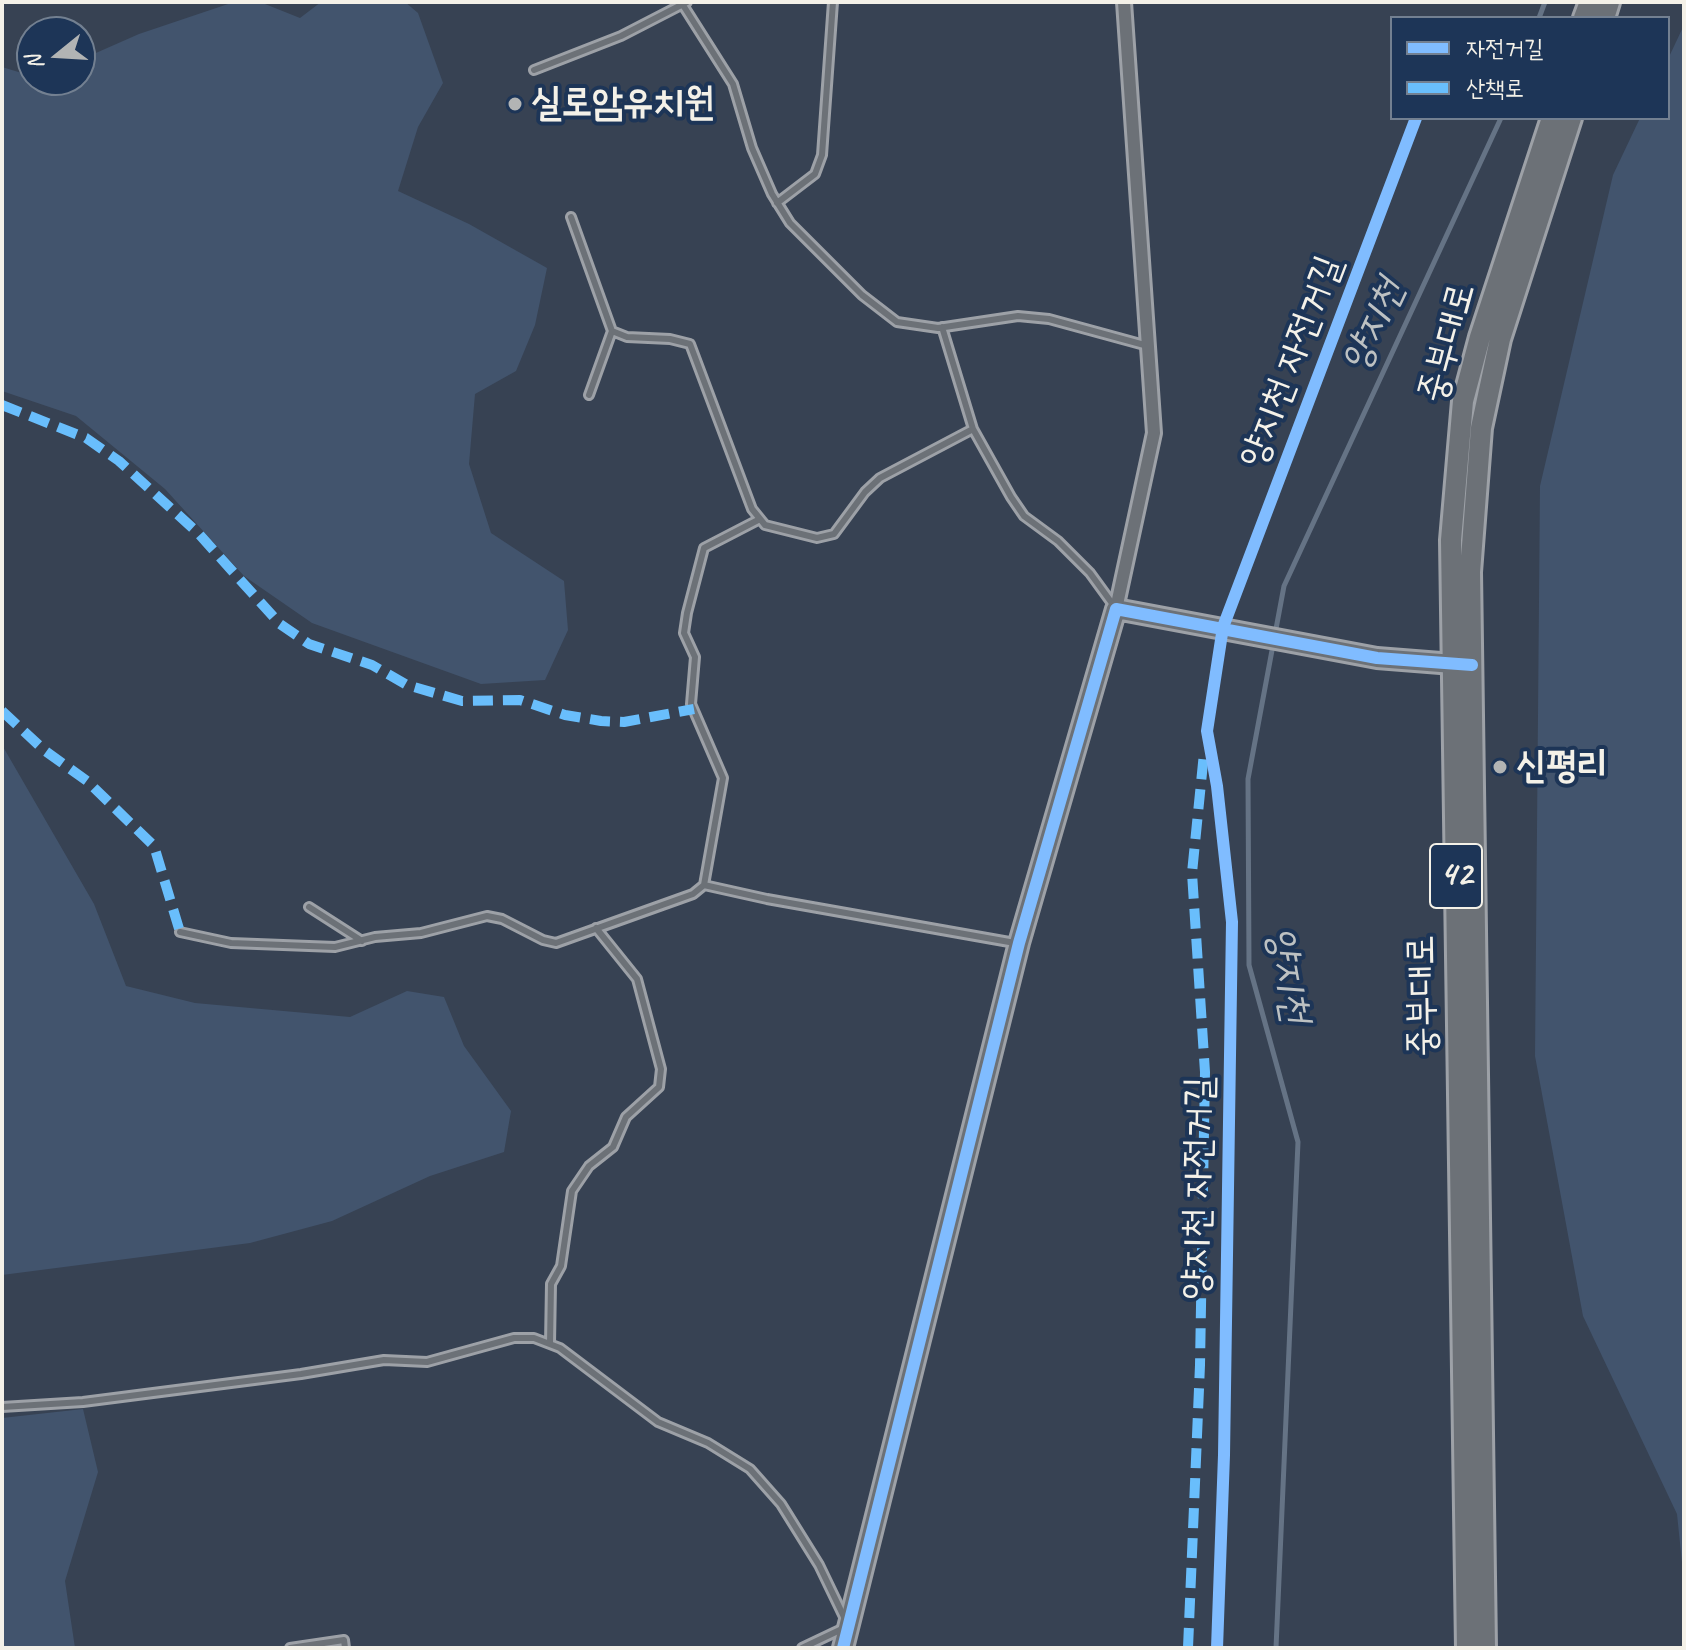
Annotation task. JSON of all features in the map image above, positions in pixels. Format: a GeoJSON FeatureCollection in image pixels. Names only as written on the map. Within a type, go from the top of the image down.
{"type":"FeatureCollection","features":[{"type":"Feature","properties":{"kind":"main road","name":"중부대로"},"geometry":{"type":"LineString","coordinates":[[1485,1648],[1463,665],[1451,540],[1463,401],[1480,337],[1551,120]]}},
{"type":"Feature","properties":{"kind":"main road","name":"중부대로"},"geometry":{"type":"LineString","coordinates":[[1467,1648],[1463,665],[1481,428],[1500,339],[1570,120]]}},
{"type":"Feature","properties":{"kind":"street"},"geometry":{"type":"LineString","coordinates":[[843,1648],[1019,943],[1116,609],[1154,433],[1124,2]]}},
{"type":"Feature","properties":{"kind":"street"},"geometry":{"type":"LineString","coordinates":[[1116,609],[1377,658],[1463,665]]}},
{"type":"Feature","properties":{"kind":"lane"},"geometry":{"type":"LineString","coordinates":[[777,203],[815,174],[822,155],[833,2]]}},
{"type":"Feature","properties":{"kind":"lane"},"geometry":{"type":"LineString","coordinates":[[534,70],[621,36],[683,3],[733,84],[752,148],[777,203],[790,223],[852,285],[897,322],[942,327],[1018,316],[1049,319],[1148,346]]}},
{"type":"Feature","properties":{"kind":"lane"},"geometry":{"type":"LineString","coordinates":[[571,217],[612,331],[589,395]]}},
{"type":"Feature","properties":{"kind":"lane"},"geometry":{"type":"LineString","coordinates":[[942,327],[973,429],[1024,516],[1058,541],[1090,573],[1116,609]]}},
{"type":"Feature","properties":{"kind":"lane"},"geometry":{"type":"LineString","coordinates":[[612,331],[627,337],[670,339],[690,344],[752,509],[765,525],[817,538],[834,534],[865,492],[880,478],[973,429]]}},
{"type":"Feature","properties":{"kind":"lane"},"geometry":{"type":"LineString","coordinates":[[180,932],[231,943],[335,947],[421,933],[487,916],[502,919],[543,940],[556,943],[693,894],[704,885],[723,778],[691,704],[695,657],[684,633],[687,613],[704,548],[760,519]]}},
{"type":"Feature","properties":{"kind":"lane"},"geometry":{"type":"LineString","coordinates":[[704,885],[1019,943]]}},
{"type":"Feature","properties":{"kind":"lane"},"geometry":{"type":"LineString","coordinates":[[309,907],[362,941]]}},
{"type":"Feature","properties":{"kind":"lane"},"geometry":{"type":"LineString","coordinates":[[550,1344],[551,1284],[561,1266],[572,1191],[589,1166],[613,1147],[626,1117],[659,1087],[661,1069],[637,979],[596,928]]}},
{"type":"Feature","properties":{"kind":"lane"},"geometry":{"type":"LineString","coordinates":[[2,1407],[83,1402],[384,1360],[427,1362],[514,1338],[534,1338],[550,1344],[658,1422],[708,1443],[750,1469],[781,1504],[819,1565],[849,1626],[802,1648]]}},
{"type":"Feature","properties":{"kind":"lane"},"geometry":{"type":"LineString","coordinates":[[290,1648],[344,1640],[345,1648]]}},
{"type":"Feature","properties":{"kind":"shaded area"},"geometry":{"type":"Polygon","coordinates":[[[234,2],[260,2],[300,18],[321,2],[405,2],[418,13],[443,83],[418,127],[398,191],[469,224],[547,268],[535,325],[516,371],[475,394],[469,464],[491,533],[564,581],[568,630],[545,680],[481,684],[312,623],[244,576],[165,489],[76,416],[2,391],[2,67],[16,71],[16,96],[96,96],[96,53],[139,34],[234,2]]]}},
{"type":"Feature","properties":{"kind":"shaded area"},"geometry":{"type":"Polygon","coordinates":[[[1684,25],[1684,1582],[1677,1514],[1583,1316],[1535,1056],[1540,486],[1613,175],[1639,120],[1670,120],[1670,55],[1684,25]]]}},
{"type":"Feature","properties":{"kind":"shaded area"},"geometry":{"type":"Polygon","coordinates":[[[2,745],[94,904],[126,986],[195,1003],[350,1017],[407,991],[444,997],[464,1046],[511,1111],[504,1152],[430,1176],[332,1221],[250,1243],[2,1275],[2,745]]]}},
{"type":"Feature","properties":{"kind":"shaded area"},"geometry":{"type":"Polygon","coordinates":[[[83,1409],[98,1472],[65,1581],[75,1648],[2,1648],[2,1418],[83,1409]]]}},
{"type":"Feature","properties":{"kind":"waterway","name":"양지천"},"geometry":{"type":"LineString","coordinates":[[1540,16],[1545,2]]}},
{"type":"Feature","properties":{"kind":"waterway","name":"양지천"},"geometry":{"type":"LineString","coordinates":[[1276,1648],[1298,1142],[1249,965],[1248,779],[1284,586],[1500,120]]}},
{"type":"Feature","properties":{"kind":"marked path"},"geometry":{"type":"LineString","coordinates":[[2,405],[86,438],[119,461],[198,533],[280,624],[309,644],[372,665],[407,685],[462,701],[520,700],[565,715],[624,722],[694,709]]}},
{"type":"Feature","properties":{"kind":"marked path"},"geometry":{"type":"LineString","coordinates":[[2,711],[44,750],[87,781],[154,846],[180,932]]}},
{"type":"Feature","properties":{"kind":"marked path"},"geometry":{"type":"LineString","coordinates":[[1188,1648],[1200,1365],[1205,1072],[1192,873],[1204,753]]}},
{"type":"Feature","properties":{"kind":"cycle path","name":"양지천 자전거길"},"geometry":{"type":"LineString","coordinates":[[1217,1648],[1224,1455],[1232,922],[1217,786],[1207,731],[1223,627],[1415,120]]}},
{"type":"Feature","properties":{"kind":"cycle path"},"geometry":{"type":"LineString","coordinates":[[843,1648],[1019,943],[1116,609],[1377,658],[1472,665]]}},
{"type":"Feature","properties":{"kind":"place","name":"실로암유치원"},"geometry":{"type":"Point","coordinates":[515,104]}},
{"type":"Feature","properties":{"kind":"place","name":"신평리"},"geometry":{"type":"Point","coordinates":[1500,767]}}]}
